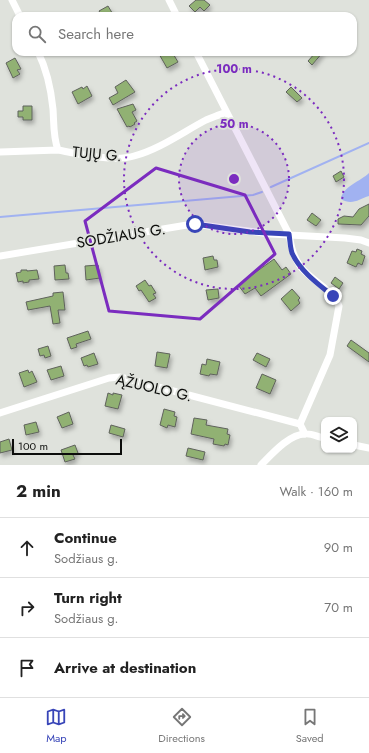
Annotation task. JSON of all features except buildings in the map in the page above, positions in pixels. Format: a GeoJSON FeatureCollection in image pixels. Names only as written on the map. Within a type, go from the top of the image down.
{"type":"FeatureCollection","features":[{"type":"Feature","properties":{"kind":"street"},"geometry":{"type":"LineString","coordinates":[[12,0],[18,12]]}},
{"type":"Feature","properties":{"kind":"street"},"geometry":{"type":"LineString","coordinates":[[169,0],[175,12]]}},
{"type":"Feature","properties":{"kind":"street","name":"TUJŲ G."},"geometry":{"type":"LineString","coordinates":[[39,56],[48,79],[55,143],[58,150],[85,156],[120,158],[134,156],[155,148],[208,119],[226,112]]}},
{"type":"Feature","properties":{"kind":"street"},"geometry":{"type":"LineString","coordinates":[[198,56],[289,234],[292,252],[301,267],[338,302],[339,306],[330,355],[300,424],[305,434]]}},
{"type":"Feature","properties":{"kind":"street"},"geometry":{"type":"LineString","coordinates":[[0,152],[58,150]]}},
{"type":"Feature","properties":{"kind":"street","name":"SODŽIAUS G."},"geometry":{"type":"LineString","coordinates":[[0,256],[193,224],[250,232],[350,238],[369,243]]}},
{"type":"Feature","properties":{"kind":"street","name":"ĄŽUOLO G."},"geometry":{"type":"LineString","coordinates":[[0,413],[109,378],[120,377],[300,424]]}},
{"type":"Feature","properties":{"kind":"street"},"geometry":{"type":"LineString","coordinates":[[261,465],[280,446],[292,438],[305,434],[321,437]]}},
{"type":"Feature","properties":{"kind":"street"},"geometry":{"type":"LineString","coordinates":[[357,446],[369,448]]}},
{"type":"Feature","properties":{"kind":"highlighted area"},"geometry":{"type":"Polygon","coordinates":[[[156,168],[245,195],[275,254],[200,319],[109,311],[85,221],[156,168]]]}},
{"type":"Feature","properties":{"kind":"water"},"geometry":{"type":"Polygon","coordinates":[[[369,173],[369,196],[352,202],[341,199],[342,195],[348,188],[369,173]]]}},
{"type":"Feature","properties":{"kind":"waterway"},"geometry":{"type":"LineString","coordinates":[[271,187],[369,143]]}},
{"type":"Feature","properties":{"kind":"waterway"},"geometry":{"type":"LineString","coordinates":[[0,217],[253,195],[262,192]]}},
{"type":"Feature","properties":{"kind":"route"},"geometry":{"type":"LineString","coordinates":[[195,224],[250,232],[289,234],[292,252],[301,267],[333,296]]}}]}
